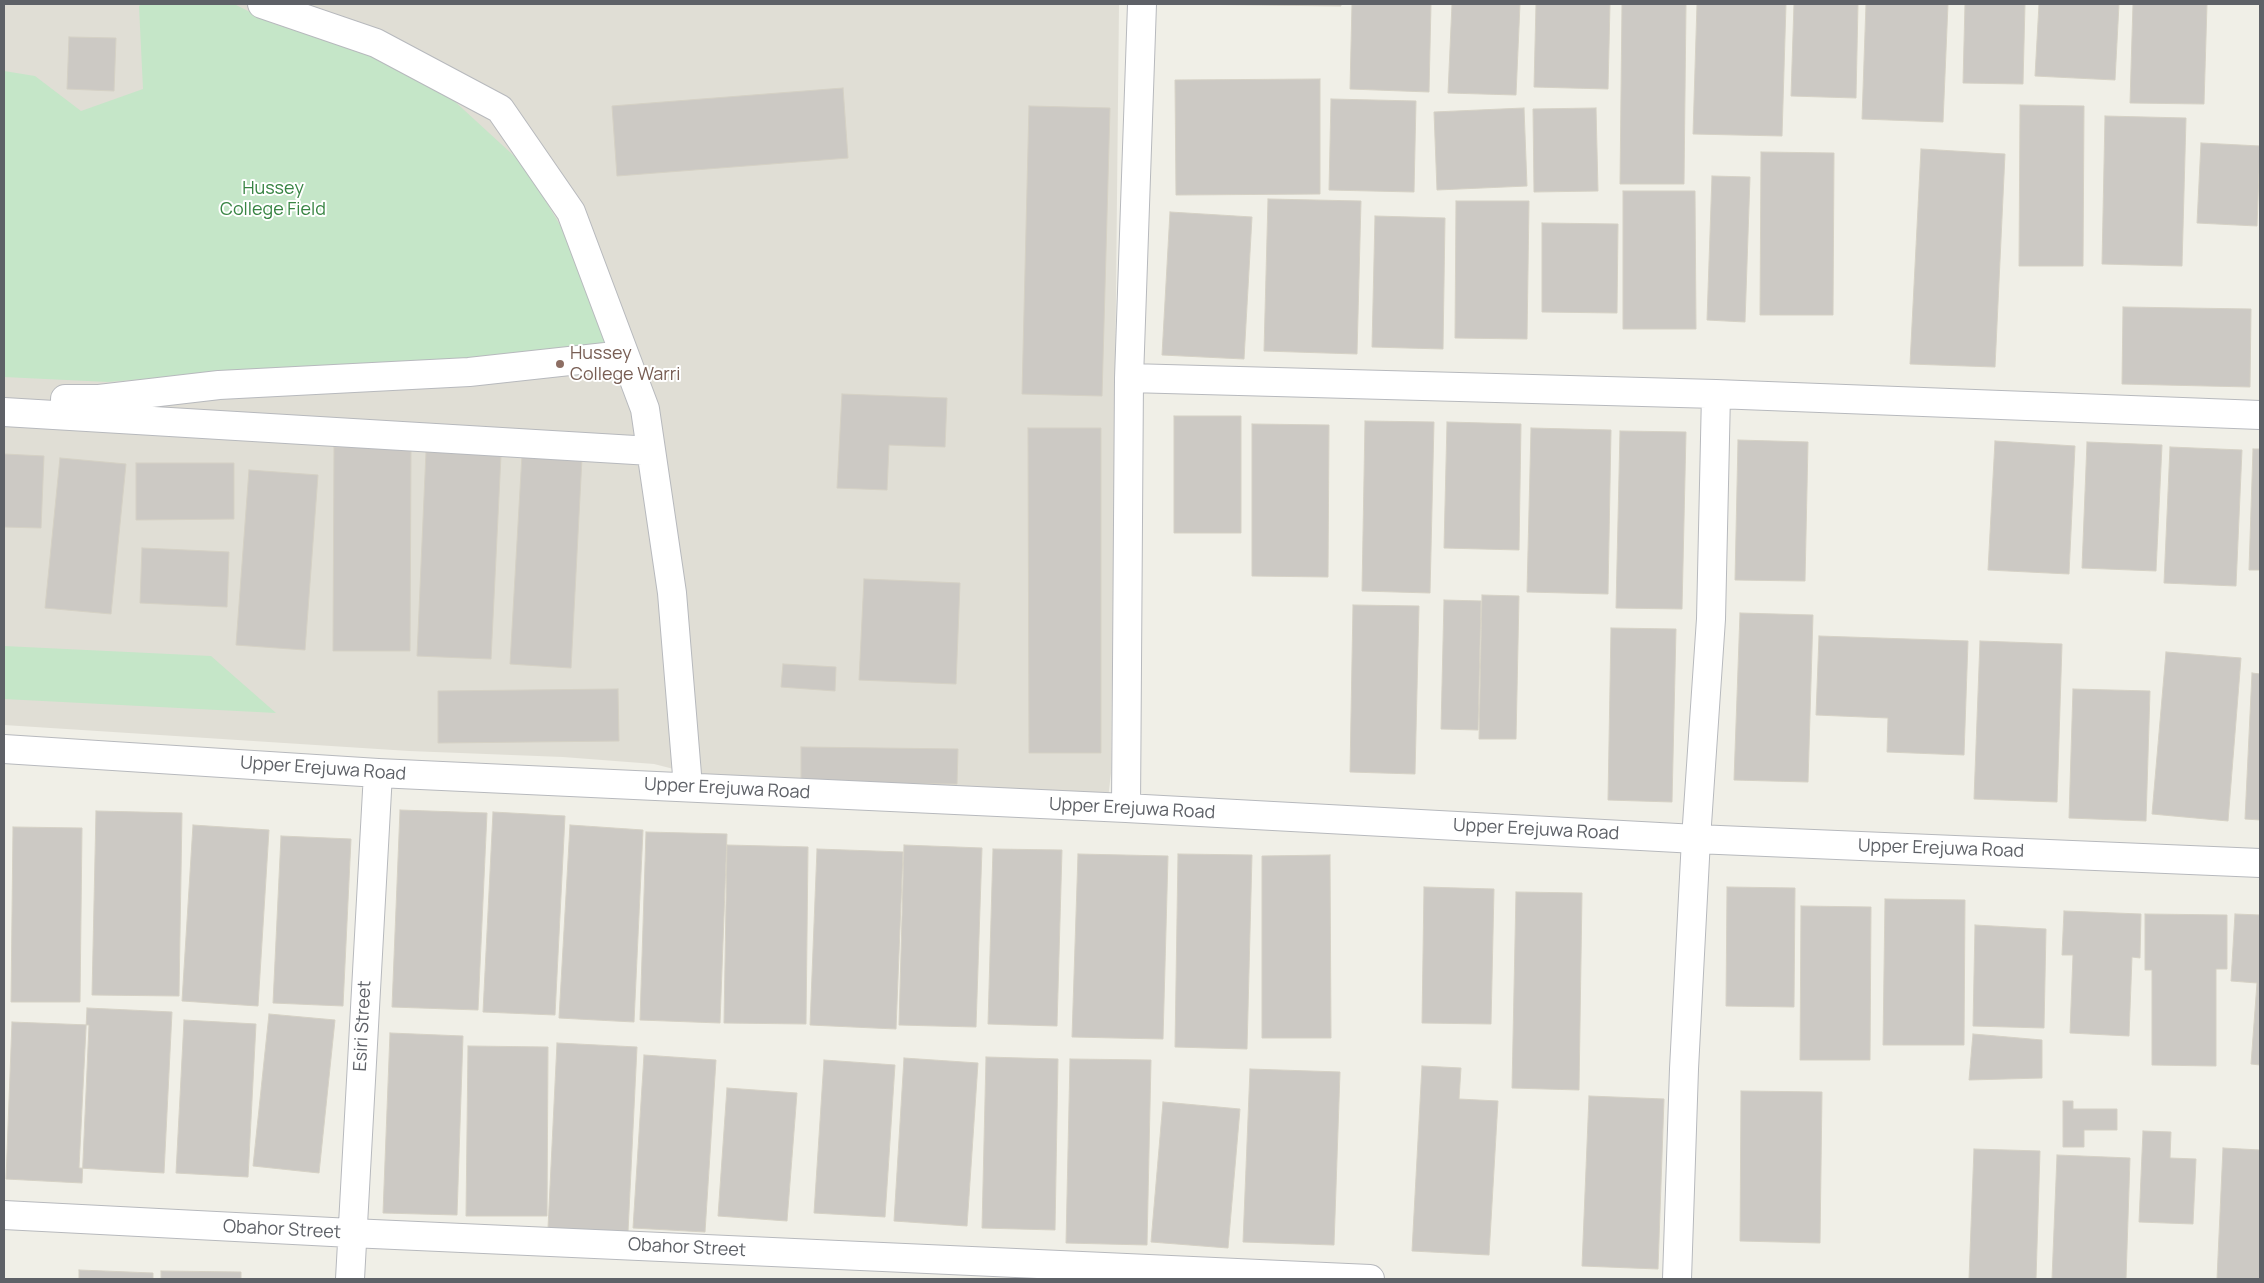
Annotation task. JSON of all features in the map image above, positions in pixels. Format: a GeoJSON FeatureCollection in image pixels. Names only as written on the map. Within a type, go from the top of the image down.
{"type":"FeatureCollection","features":[{"type":"Feature","properties":{"kind":"street"},"geometry":{"type":"LineString","coordinates":[[262,4],[376,43],[500,109],[571,212],[645,409],[672,593],[688,787]]}},
{"type":"Feature","properties":{"kind":"street"},"geometry":{"type":"LineString","coordinates":[[1126,808],[1129,378],[1142,4]]}},
{"type":"Feature","properties":{"kind":"street"},"geometry":{"type":"LineString","coordinates":[[4,398],[99,399],[219,385],[469,372],[624,355]]}},
{"type":"Feature","properties":{"kind":"street"},"geometry":{"type":"LineString","coordinates":[[1129,378],[1716,394],[2260,415]]}},
{"type":"Feature","properties":{"kind":"street"},"geometry":{"type":"LineString","coordinates":[[1677,1279],[1684,1069],[1696,839],[1711,619],[1716,394]]}},
{"type":"Feature","properties":{"kind":"street"},"geometry":{"type":"LineString","coordinates":[[4,412],[651,451]]}},
{"type":"Feature","properties":{"kind":"street","name":"Upper Erejuwa Road"},"geometry":{"type":"LineString","coordinates":[[4,749],[378,773],[1126,808],[1696,839],[2260,863]]}},
{"type":"Feature","properties":{"kind":"street","name":"Esiri Street"},"geometry":{"type":"LineString","coordinates":[[350,1279],[351,1233],[378,773]]}},
{"type":"Feature","properties":{"kind":"street","name":"Obahor Street"},"geometry":{"type":"LineString","coordinates":[[4,1215],[351,1233],[1370,1279]]}},
{"type":"Feature","properties":{"kind":"shaded area","name":"Hussey College Warri"},"geometry":{"type":"Polygon","coordinates":[[[4,4],[1119,4],[1111,773],[1108,799],[721,781],[654,764],[563,757],[409,751],[4,725],[4,4]]]}},
{"type":"Feature","properties":{"kind":"green space","name":"Hussey College Field"},"geometry":{"type":"Polygon","coordinates":[[[142,4],[234,4],[274,24],[356,47],[451,98],[525,166],[573,247],[614,350],[251,370],[108,382],[4,377],[4,71],[35,76],[81,111],[143,89],[139,6],[142,4]]]}},
{"type":"Feature","properties":{"kind":"green space"},"geometry":{"type":"Polygon","coordinates":[[[4,646],[211,656],[276,713],[4,699],[4,646]]]}},
{"type":"Feature","properties":{"kind":"building"},"geometry":{"type":"Polygon","coordinates":[[[1177,4],[1341,4],[1341,6],[1177,4]]]}},
{"type":"Feature","properties":{"kind":"building"},"geometry":{"type":"Polygon","coordinates":[[[1352,4],[1431,4],[1429,92],[1350,89],[1352,4]]]}},
{"type":"Feature","properties":{"kind":"building"},"geometry":{"type":"Polygon","coordinates":[[[1452,4],[1520,4],[1516,95],[1448,93],[1452,4]]]}},
{"type":"Feature","properties":{"kind":"building"},"geometry":{"type":"Polygon","coordinates":[[[1536,4],[1610,4],[1608,89],[1534,87],[1536,4]]]}},
{"type":"Feature","properties":{"kind":"building"},"geometry":{"type":"Polygon","coordinates":[[[1622,4],[1686,4],[1684,184],[1620,184],[1622,4]]]}},
{"type":"Feature","properties":{"kind":"building"},"geometry":{"type":"Polygon","coordinates":[[[1697,4],[1786,4],[1782,136],[1693,134],[1697,4]]]}},
{"type":"Feature","properties":{"kind":"building"},"geometry":{"type":"Polygon","coordinates":[[[1794,4],[1858,4],[1856,98],[1791,96],[1794,4]]]}},
{"type":"Feature","properties":{"kind":"building"},"geometry":{"type":"Polygon","coordinates":[[[1866,4],[1948,4],[1943,122],[1862,119],[1866,4]]]}},
{"type":"Feature","properties":{"kind":"building"},"geometry":{"type":"Polygon","coordinates":[[[1965,4],[2025,4],[2023,84],[1963,83],[1965,4]]]}},
{"type":"Feature","properties":{"kind":"building"},"geometry":{"type":"Polygon","coordinates":[[[2039,4],[2119,4],[2115,80],[2035,76],[2039,4]]]}},
{"type":"Feature","properties":{"kind":"building"},"geometry":{"type":"Polygon","coordinates":[[[2133,4],[2207,4],[2204,104],[2130,103],[2133,4]]]}},
{"type":"Feature","properties":{"kind":"building"},"geometry":{"type":"Polygon","coordinates":[[[69,37],[116,38],[114,91],[67,89],[69,37]]]}},
{"type":"Feature","properties":{"kind":"building"},"geometry":{"type":"Polygon","coordinates":[[[1320,79],[1320,194],[1176,195],[1175,80],[1320,79]]]}},
{"type":"Feature","properties":{"kind":"building"},"geometry":{"type":"Polygon","coordinates":[[[843,88],[848,158],[617,176],[612,106],[843,88]]]}},
{"type":"Feature","properties":{"kind":"building"},"geometry":{"type":"Polygon","coordinates":[[[1331,99],[1416,101],[1414,192],[1329,190],[1331,99]]]}},
{"type":"Feature","properties":{"kind":"building"},"geometry":{"type":"Polygon","coordinates":[[[2020,105],[2084,106],[2083,266],[2019,266],[2020,105]]]}},
{"type":"Feature","properties":{"kind":"building"},"geometry":{"type":"Polygon","coordinates":[[[1029,106],[1110,108],[1102,396],[1022,394],[1029,106]]]}},
{"type":"Feature","properties":{"kind":"building"},"geometry":{"type":"Polygon","coordinates":[[[1524,108],[1527,186],[1437,190],[1434,112],[1524,108]]]}},
{"type":"Feature","properties":{"kind":"building"},"geometry":{"type":"Polygon","coordinates":[[[1596,108],[1598,191],[1534,192],[1533,109],[1596,108]]]}},
{"type":"Feature","properties":{"kind":"building"},"geometry":{"type":"Polygon","coordinates":[[[2105,116],[2186,118],[2182,266],[2102,264],[2105,116]]]}},
{"type":"Feature","properties":{"kind":"building"},"geometry":{"type":"Polygon","coordinates":[[[2201,143],[2260,146],[2257,226],[2197,223],[2201,143]]]}},
{"type":"Feature","properties":{"kind":"building"},"geometry":{"type":"Polygon","coordinates":[[[1921,149],[2005,154],[1995,367],[1910,364],[1921,149]]]}},
{"type":"Feature","properties":{"kind":"building"},"geometry":{"type":"Polygon","coordinates":[[[1761,152],[1834,153],[1833,315],[1760,315],[1761,152]]]}},
{"type":"Feature","properties":{"kind":"building"},"geometry":{"type":"Polygon","coordinates":[[[1712,176],[1750,177],[1745,322],[1707,320],[1712,176]]]}},
{"type":"Feature","properties":{"kind":"building"},"geometry":{"type":"Polygon","coordinates":[[[1623,191],[1695,191],[1696,329],[1623,329],[1623,191]]]}},
{"type":"Feature","properties":{"kind":"building"},"geometry":{"type":"Polygon","coordinates":[[[1268,199],[1361,201],[1357,354],[1264,351],[1268,199]]]}},
{"type":"Feature","properties":{"kind":"building"},"geometry":{"type":"Polygon","coordinates":[[[1456,201],[1529,201],[1527,339],[1455,338],[1456,201]]]}},
{"type":"Feature","properties":{"kind":"building"},"geometry":{"type":"Polygon","coordinates":[[[1170,212],[1252,217],[1244,359],[1162,355],[1170,212]]]}},
{"type":"Feature","properties":{"kind":"building"},"geometry":{"type":"Polygon","coordinates":[[[1375,216],[1445,218],[1443,349],[1372,347],[1375,216]]]}},
{"type":"Feature","properties":{"kind":"building"},"geometry":{"type":"Polygon","coordinates":[[[1542,223],[1618,224],[1617,313],[1542,312],[1542,223]]]}},
{"type":"Feature","properties":{"kind":"building"},"geometry":{"type":"Polygon","coordinates":[[[2123,307],[2251,309],[2250,387],[2122,384],[2123,307]]]}},
{"type":"Feature","properties":{"kind":"building"},"geometry":{"type":"Polygon","coordinates":[[[842,394],[947,398],[945,447],[889,445],[887,490],[837,488],[842,394]]]}},
{"type":"Feature","properties":{"kind":"building"},"geometry":{"type":"Polygon","coordinates":[[[1174,416],[1241,416],[1241,533],[1174,533],[1174,416]]]}},
{"type":"Feature","properties":{"kind":"building"},"geometry":{"type":"Polygon","coordinates":[[[1365,421],[1434,422],[1430,593],[1362,591],[1365,421]]]}},
{"type":"Feature","properties":{"kind":"building"},"geometry":{"type":"Polygon","coordinates":[[[1447,422],[1521,424],[1519,550],[1444,548],[1447,422]]]}},
{"type":"Feature","properties":{"kind":"building"},"geometry":{"type":"Polygon","coordinates":[[[1252,424],[1329,425],[1328,577],[1252,576],[1252,424]]]}},
{"type":"Feature","properties":{"kind":"building"},"geometry":{"type":"Polygon","coordinates":[[[1028,428],[1101,428],[1101,753],[1029,753],[1028,428]]]}},
{"type":"Feature","properties":{"kind":"building"},"geometry":{"type":"Polygon","coordinates":[[[1531,428],[1611,430],[1608,594],[1527,592],[1531,428]]]}},
{"type":"Feature","properties":{"kind":"building"},"geometry":{"type":"Polygon","coordinates":[[[1620,431],[1686,432],[1682,609],[1616,608],[1620,431]]]}},
{"type":"Feature","properties":{"kind":"building"},"geometry":{"type":"Polygon","coordinates":[[[1738,440],[1808,442],[1805,581],[1735,580],[1738,440]]]}},
{"type":"Feature","properties":{"kind":"building"},"geometry":{"type":"Polygon","coordinates":[[[1995,441],[2075,446],[2069,574],[1988,570],[1995,441]]]}},
{"type":"Feature","properties":{"kind":"building"},"geometry":{"type":"Polygon","coordinates":[[[2087,442],[2162,445],[2156,571],[2082,568],[2087,442]]]}},
{"type":"Feature","properties":{"kind":"building"},"geometry":{"type":"Polygon","coordinates":[[[334,447],[411,447],[410,651],[333,651],[334,447]]]}},
{"type":"Feature","properties":{"kind":"building"},"geometry":{"type":"Polygon","coordinates":[[[2170,447],[2242,450],[2236,586],[2164,583],[2170,447]]]}},
{"type":"Feature","properties":{"kind":"building"},"geometry":{"type":"Polygon","coordinates":[[[2253,449],[2260,449],[2260,570],[2249,570],[2253,449]]]}},
{"type":"Feature","properties":{"kind":"building"},"geometry":{"type":"Polygon","coordinates":[[[426,452],[501,455],[491,659],[417,656],[426,452]]]}},
{"type":"Feature","properties":{"kind":"building"},"geometry":{"type":"Polygon","coordinates":[[[4,454],[44,456],[41,528],[4,527],[4,454]]]}},
{"type":"Feature","properties":{"kind":"building"},"geometry":{"type":"Polygon","coordinates":[[[522,455],[582,458],[571,668],[510,664],[522,455]]]}},
{"type":"Feature","properties":{"kind":"building"},"geometry":{"type":"Polygon","coordinates":[[[60,458],[126,464],[111,614],[45,608],[60,458]]]}},
{"type":"Feature","properties":{"kind":"building"},"geometry":{"type":"Polygon","coordinates":[[[136,463],[234,463],[234,519],[136,520],[136,463]]]}},
{"type":"Feature","properties":{"kind":"building"},"geometry":{"type":"Polygon","coordinates":[[[249,470],[318,475],[305,650],[236,645],[249,470]]]}},
{"type":"Feature","properties":{"kind":"building"},"geometry":{"type":"Polygon","coordinates":[[[142,548],[229,552],[227,607],[140,603],[142,548]]]}},
{"type":"Feature","properties":{"kind":"building"},"geometry":{"type":"Polygon","coordinates":[[[864,579],[960,583],[956,684],[859,680],[864,579]]]}},
{"type":"Feature","properties":{"kind":"building"},"geometry":{"type":"Polygon","coordinates":[[[1482,595],[1519,596],[1516,739],[1479,739],[1482,595]]]}},
{"type":"Feature","properties":{"kind":"building"},"geometry":{"type":"Polygon","coordinates":[[[1444,600],[1481,601],[1478,730],[1441,729],[1444,600]]]}},
{"type":"Feature","properties":{"kind":"building"},"geometry":{"type":"Polygon","coordinates":[[[1353,605],[1419,606],[1415,774],[1350,772],[1353,605]]]}},
{"type":"Feature","properties":{"kind":"building"},"geometry":{"type":"Polygon","coordinates":[[[1740,613],[1813,615],[1808,782],[1734,780],[1740,613]]]}},
{"type":"Feature","properties":{"kind":"building"},"geometry":{"type":"Polygon","coordinates":[[[1611,628],[1676,629],[1672,802],[1608,800],[1611,628]]]}},
{"type":"Feature","properties":{"kind":"building"},"geometry":{"type":"Polygon","coordinates":[[[1819,636],[1968,641],[1964,755],[1887,752],[1888,718],[1816,715],[1819,636]]]}},
{"type":"Feature","properties":{"kind":"building"},"geometry":{"type":"Polygon","coordinates":[[[1980,641],[2062,644],[2057,802],[1974,799],[1980,641]]]}},
{"type":"Feature","properties":{"kind":"building"},"geometry":{"type":"Polygon","coordinates":[[[2166,652],[2241,658],[2228,821],[2152,814],[2166,652]]]}},
{"type":"Feature","properties":{"kind":"building"},"geometry":{"type":"Polygon","coordinates":[[[783,664],[836,667],[835,691],[781,687],[783,664]]]}},
{"type":"Feature","properties":{"kind":"building"},"geometry":{"type":"Polygon","coordinates":[[[2252,673],[2260,674],[2260,820],[2245,819],[2252,673]]]}},
{"type":"Feature","properties":{"kind":"building"},"geometry":{"type":"Polygon","coordinates":[[[618,689],[619,741],[438,743],[438,691],[618,689]]]}},
{"type":"Feature","properties":{"kind":"building"},"geometry":{"type":"Polygon","coordinates":[[[2073,689],[2150,691],[2146,821],[2069,818],[2073,689]]]}},
{"type":"Feature","properties":{"kind":"building"},"geometry":{"type":"Polygon","coordinates":[[[801,747],[958,749],[957,784],[801,782],[801,747]]]}},
{"type":"Feature","properties":{"kind":"building"},"geometry":{"type":"Polygon","coordinates":[[[400,810],[487,813],[478,1010],[392,1007],[400,810]]]}},
{"type":"Feature","properties":{"kind":"building"},"geometry":{"type":"Polygon","coordinates":[[[96,811],[182,813],[179,996],[92,995],[96,811]]]}},
{"type":"Feature","properties":{"kind":"building"},"geometry":{"type":"Polygon","coordinates":[[[493,812],[565,816],[555,1015],[483,1012],[493,812]]]}},
{"type":"Feature","properties":{"kind":"building"},"geometry":{"type":"Polygon","coordinates":[[[193,825],[269,830],[258,1006],[182,1001],[193,825]]]}},
{"type":"Feature","properties":{"kind":"building"},"geometry":{"type":"Polygon","coordinates":[[[570,825],[643,830],[634,1022],[559,1018],[570,825]]]}},
{"type":"Feature","properties":{"kind":"building"},"geometry":{"type":"Polygon","coordinates":[[[13,827],[82,828],[80,1002],[11,1002],[13,827]]]}},
{"type":"Feature","properties":{"kind":"building"},"geometry":{"type":"Polygon","coordinates":[[[646,832],[727,834],[720,1023],[640,1020],[646,832]]]}},
{"type":"Feature","properties":{"kind":"building"},"geometry":{"type":"Polygon","coordinates":[[[281,836],[351,839],[343,1006],[273,1003],[281,836]]]}},
{"type":"Feature","properties":{"kind":"building"},"geometry":{"type":"Polygon","coordinates":[[[727,845],[808,847],[806,1024],[724,1023],[727,845]]]}},
{"type":"Feature","properties":{"kind":"building"},"geometry":{"type":"Polygon","coordinates":[[[904,845],[982,848],[976,1027],[899,1025],[904,845]]]}},
{"type":"Feature","properties":{"kind":"building"},"geometry":{"type":"Polygon","coordinates":[[[817,849],[903,852],[896,1029],[810,1025],[817,849]]]}},
{"type":"Feature","properties":{"kind":"building"},"geometry":{"type":"Polygon","coordinates":[[[993,849],[1062,850],[1057,1026],[988,1024],[993,849]]]}},
{"type":"Feature","properties":{"kind":"building"},"geometry":{"type":"Polygon","coordinates":[[[1078,854],[1168,856],[1163,1039],[1072,1037],[1078,854]]]}},
{"type":"Feature","properties":{"kind":"building"},"geometry":{"type":"Polygon","coordinates":[[[1178,854],[1252,855],[1247,1049],[1175,1047],[1178,854]]]}},
{"type":"Feature","properties":{"kind":"building"},"geometry":{"type":"Polygon","coordinates":[[[1330,855],[1331,1038],[1262,1038],[1262,856],[1330,855]]]}},
{"type":"Feature","properties":{"kind":"building"},"geometry":{"type":"Polygon","coordinates":[[[1424,887],[1494,889],[1491,1024],[1422,1023],[1424,887]]]}},
{"type":"Feature","properties":{"kind":"building"},"geometry":{"type":"Polygon","coordinates":[[[1727,887],[1795,888],[1794,1007],[1726,1006],[1727,887]]]}},
{"type":"Feature","properties":{"kind":"building"},"geometry":{"type":"Polygon","coordinates":[[[1516,892],[1582,893],[1579,1090],[1512,1088],[1516,892]]]}},
{"type":"Feature","properties":{"kind":"building"},"geometry":{"type":"Polygon","coordinates":[[[1885,899],[1965,900],[1964,1045],[1883,1045],[1885,899]]]}},
{"type":"Feature","properties":{"kind":"building"},"geometry":{"type":"Polygon","coordinates":[[[1801,906],[1871,907],[1870,1060],[1800,1060],[1801,906]]]}},
{"type":"Feature","properties":{"kind":"building"},"geometry":{"type":"Polygon","coordinates":[[[2064,911],[2141,914],[2140,958],[2132,957],[2129,1036],[2070,1033],[2073,955],[2062,955],[2064,911]]]}},
{"type":"Feature","properties":{"kind":"building"},"geometry":{"type":"Polygon","coordinates":[[[2145,914],[2227,915],[2227,969],[2216,969],[2216,1066],[2152,1065],[2152,970],[2145,970],[2145,914]]]}},
{"type":"Feature","properties":{"kind":"building"},"geometry":{"type":"Polygon","coordinates":[[[2235,914],[2260,915],[2260,1065],[2251,1064],[2257,983],[2231,981],[2235,914]]]}},
{"type":"Feature","properties":{"kind":"building"},"geometry":{"type":"Polygon","coordinates":[[[1975,925],[2046,929],[2044,1028],[1973,1026],[1975,925]]]}},
{"type":"Feature","properties":{"kind":"building"},"geometry":{"type":"Polygon","coordinates":[[[87,1008],[172,1012],[164,1173],[79,1168],[87,1008]]]}},
{"type":"Feature","properties":{"kind":"building"},"geometry":{"type":"Polygon","coordinates":[[[269,1014],[335,1020],[319,1173],[253,1166],[269,1014]]]}},
{"type":"Feature","properties":{"kind":"building"},"geometry":{"type":"Polygon","coordinates":[[[184,1020],[256,1024],[248,1177],[176,1173],[184,1020]]]}},
{"type":"Feature","properties":{"kind":"building"},"geometry":{"type":"Polygon","coordinates":[[[12,1022],[89,1025],[82,1183],[6,1179],[12,1022]]]}},
{"type":"Feature","properties":{"kind":"building"},"geometry":{"type":"Polygon","coordinates":[[[390,1033],[463,1036],[457,1215],[383,1213],[390,1033]]]}},
{"type":"Feature","properties":{"kind":"building"},"geometry":{"type":"Polygon","coordinates":[[[1973,1034],[2042,1040],[2042,1078],[1969,1080],[1973,1034]]]}},
{"type":"Feature","properties":{"kind":"building"},"geometry":{"type":"Polygon","coordinates":[[[557,1043],[637,1047],[628,1232],[548,1228],[557,1043]]]}},
{"type":"Feature","properties":{"kind":"building"},"geometry":{"type":"Polygon","coordinates":[[[468,1046],[548,1047],[547,1216],[466,1216],[468,1046]]]}},
{"type":"Feature","properties":{"kind":"building"},"geometry":{"type":"Polygon","coordinates":[[[644,1055],[716,1060],[705,1232],[633,1228],[644,1055]]]}},
{"type":"Feature","properties":{"kind":"building"},"geometry":{"type":"Polygon","coordinates":[[[986,1057],[1058,1059],[1055,1230],[982,1228],[986,1057]]]}},
{"type":"Feature","properties":{"kind":"building"},"geometry":{"type":"Polygon","coordinates":[[[904,1058],[978,1063],[967,1226],[894,1221],[904,1058]]]}},
{"type":"Feature","properties":{"kind":"building"},"geometry":{"type":"Polygon","coordinates":[[[1070,1059],[1151,1060],[1147,1245],[1066,1243],[1070,1059]]]}},
{"type":"Feature","properties":{"kind":"building"},"geometry":{"type":"Polygon","coordinates":[[[824,1060],[895,1065],[885,1217],[814,1213],[824,1060]]]}},
{"type":"Feature","properties":{"kind":"building"},"geometry":{"type":"Polygon","coordinates":[[[1422,1066],[1461,1068],[1459,1099],[1498,1101],[1489,1255],[1412,1251],[1422,1066]]]}},
{"type":"Feature","properties":{"kind":"building"},"geometry":{"type":"Polygon","coordinates":[[[1250,1069],[1340,1072],[1334,1245],[1243,1242],[1250,1069]]]}},
{"type":"Feature","properties":{"kind":"building"},"geometry":{"type":"Polygon","coordinates":[[[727,1088],[797,1093],[787,1221],[718,1216],[727,1088]]]}},
{"type":"Feature","properties":{"kind":"building"},"geometry":{"type":"Polygon","coordinates":[[[1741,1091],[1822,1092],[1820,1243],[1740,1241],[1741,1091]]]}},
{"type":"Feature","properties":{"kind":"building"},"geometry":{"type":"Polygon","coordinates":[[[1589,1096],[1664,1099],[1658,1269],[1582,1266],[1589,1096]]]}},
{"type":"Feature","properties":{"kind":"building"},"geometry":{"type":"Polygon","coordinates":[[[2063,1101],[2073,1101],[2073,1109],[2117,1109],[2117,1130],[2084,1130],[2084,1147],[2063,1147],[2063,1101]]]}},
{"type":"Feature","properties":{"kind":"building"},"geometry":{"type":"Polygon","coordinates":[[[1163,1102],[1240,1109],[1228,1248],[1151,1242],[1163,1102]]]}},
{"type":"Feature","properties":{"kind":"building"},"geometry":{"type":"Polygon","coordinates":[[[2143,1131],[2171,1132],[2170,1158],[2196,1159],[2193,1224],[2139,1222],[2143,1131]]]}},
{"type":"Feature","properties":{"kind":"building"},"geometry":{"type":"Polygon","coordinates":[[[2223,1148],[2260,1150],[2260,1279],[2217,1279],[2223,1148]]]}},
{"type":"Feature","properties":{"kind":"building"},"geometry":{"type":"Polygon","coordinates":[[[1974,1149],[2040,1151],[2036,1279],[1969,1279],[1974,1149]]]}},
{"type":"Feature","properties":{"kind":"building"},"geometry":{"type":"Polygon","coordinates":[[[2057,1155],[2130,1158],[2126,1279],[2052,1279],[2057,1155]]]}},
{"type":"Feature","properties":{"kind":"building"},"geometry":{"type":"Polygon","coordinates":[[[79,1270],[153,1273],[153,1279],[79,1279],[79,1270]]]}},
{"type":"Feature","properties":{"kind":"building"},"geometry":{"type":"Polygon","coordinates":[[[161,1271],[241,1272],[241,1279],[161,1279],[161,1271]]]}},
{"type":"Feature","properties":{"kind":"place","name":"Hussey College Warri"},"geometry":{"type":"Point","coordinates":[560,364]}}]}
